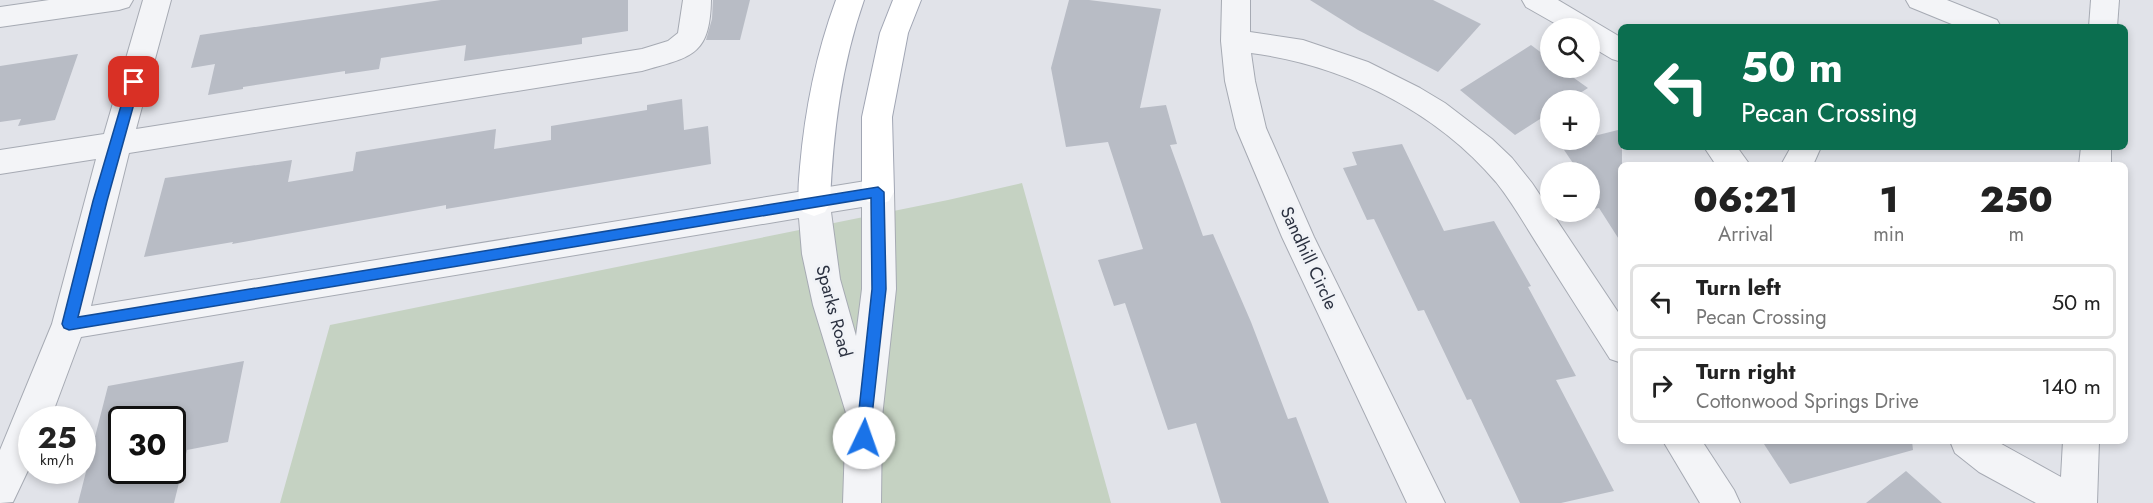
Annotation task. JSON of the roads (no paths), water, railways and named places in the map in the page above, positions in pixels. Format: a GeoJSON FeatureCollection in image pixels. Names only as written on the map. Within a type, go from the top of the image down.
{"type":"FeatureCollection","features":[{"type":"Feature","properties":{"kind":"main road"},"geometry":{"type":"LineString","coordinates":[[814,203],[817,133],[829,63],[850,0]]}},
{"type":"Feature","properties":{"kind":"main road"},"geometry":{"type":"LineString","coordinates":[[878,192],[877,117],[894,33],[908,0]]}},
{"type":"Feature","properties":{"kind":"street"},"geometry":{"type":"LineString","coordinates":[[0,17],[119,0]]}},
{"type":"Feature","properties":{"kind":"street"},"geometry":{"type":"LineString","coordinates":[[38,406],[69,324],[116,144],[158,0]]}},
{"type":"Feature","properties":{"kind":"street"},"geometry":{"type":"LineString","coordinates":[[0,162],[642,60],[678,49],[692,40],[697,27],[697,0]]}},
{"type":"Feature","properties":{"kind":"street","name":"Sandhill Circle"},"geometry":{"type":"LineString","coordinates":[[1236,0],[1235,41],[1240,81],[1251,128],[1303,247],[1426,503]]}},
{"type":"Feature","properties":{"kind":"street"},"geometry":{"type":"LineString","coordinates":[[1536,0],[1568,18]]}},
{"type":"Feature","properties":{"kind":"street"},"geometry":{"type":"LineString","coordinates":[[1920,0],[1980,24]]}},
{"type":"Feature","properties":{"kind":"street"},"geometry":{"type":"LineString","coordinates":[[2103,24],[2105,0]]}},
{"type":"Feature","properties":{"kind":"street"},"geometry":{"type":"LineString","coordinates":[[1600,38],[1618,50]]}},
{"type":"Feature","properties":{"kind":"street"},"geometry":{"type":"LineString","coordinates":[[1235,41],[1301,51],[1331,60],[1371,76],[1449,120],[1502,168],[1521,192],[1618,342]]}},
{"type":"Feature","properties":{"kind":"street"},"geometry":{"type":"LineString","coordinates":[[1722,150],[1732,162]]}},
{"type":"Feature","properties":{"kind":"street"},"geometry":{"type":"LineString","coordinates":[[69,324],[878,192]]}},
{"type":"Feature","properties":{"kind":"street","name":"Sparks Road"},"geometry":{"type":"LineString","coordinates":[[862,503],[864,417],[879,289],[878,192]]}},
{"type":"Feature","properties":{"kind":"street","name":"Sparks Road"},"geometry":{"type":"LineString","coordinates":[[814,203],[814,229],[828,297],[864,417]]}},
{"type":"Feature","properties":{"kind":"street"},"geometry":{"type":"LineString","coordinates":[[1683,444],[1721,503]]}},
{"type":"Feature","properties":{"kind":"street"},"geometry":{"type":"LineString","coordinates":[[1972,444],[1992,460],[2073,503]]}},
{"type":"Feature","properties":{"kind":"street"},"geometry":{"type":"LineString","coordinates":[[2078,503],[2081,444]]}},
{"type":"Feature","properties":{"kind":"street"},"geometry":{"type":"LineString","coordinates":[[0,490],[18,451]]}}]}
